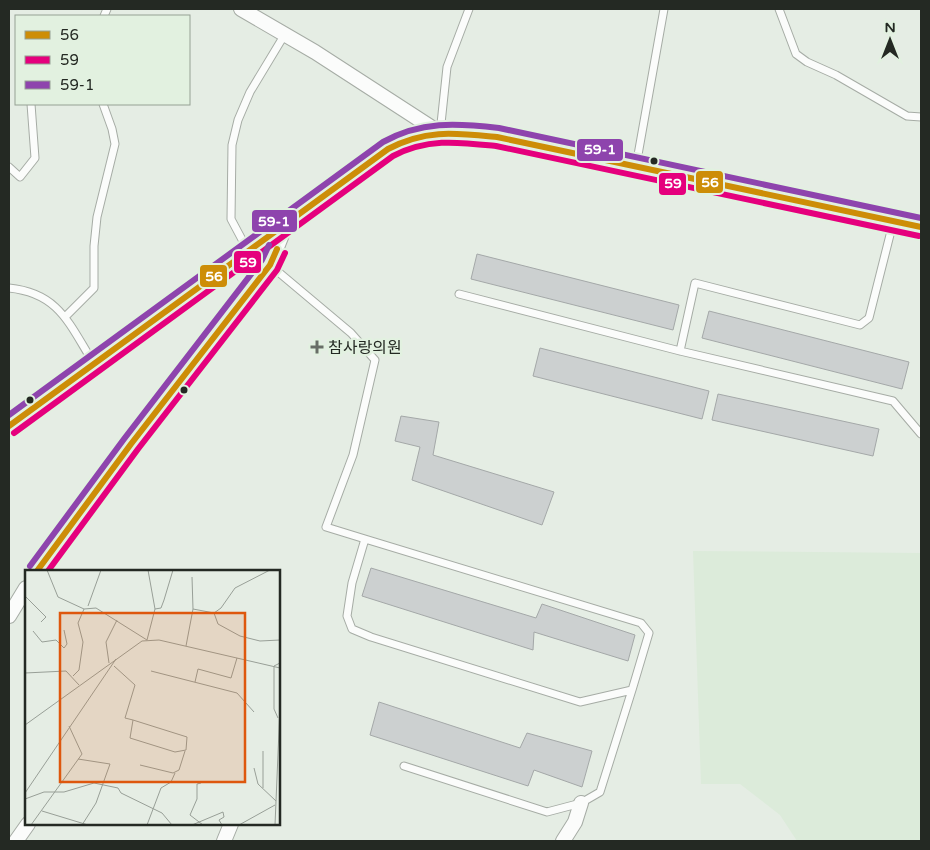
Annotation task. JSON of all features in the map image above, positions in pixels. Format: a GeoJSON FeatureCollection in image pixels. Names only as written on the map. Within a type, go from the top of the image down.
{"type":"FeatureCollection","features":[{"type":"Feature","properties":{"kind":"main road"},"geometry":{"type":"LineString","coordinates":[[9,426],[93,362],[388,149],[411,138],[440,133],[469,134],[497,138],[921,227]]}},
{"type":"Feature","properties":{"kind":"street"},"geometry":{"type":"LineString","coordinates":[[241,9],[285,34],[440,133]]}},
{"type":"Feature","properties":{"kind":"street"},"geometry":{"type":"LineString","coordinates":[[41,569],[131,444],[270,265],[287,222]]}},
{"type":"Feature","properties":{"kind":"street"},"geometry":{"type":"LineString","coordinates":[[9,616],[25,590]]}},
{"type":"Feature","properties":{"kind":"street"},"geometry":{"type":"LineString","coordinates":[[563,841],[575,822],[581,803]]}},
{"type":"Feature","properties":{"kind":"street"},"geometry":{"type":"LineString","coordinates":[[16,841],[27,825]]}},
{"type":"Feature","properties":{"kind":"street"},"geometry":{"type":"LineString","coordinates":[[224,841],[231,825]]}},
{"type":"Feature","properties":{"kind":"lane"},"geometry":{"type":"LineString","coordinates":[[440,133],[447,67],[469,9]]}},
{"type":"Feature","properties":{"kind":"lane"},"geometry":{"type":"LineString","coordinates":[[636,167],[664,9]]}},
{"type":"Feature","properties":{"kind":"lane"},"geometry":{"type":"LineString","coordinates":[[779,9],[796,54],[801,58],[836,75],[907,116],[921,117]]}},
{"type":"Feature","properties":{"kind":"lane"},"geometry":{"type":"LineString","coordinates":[[248,250],[231,219],[232,145],[238,120],[250,92],[285,34]]}},
{"type":"Feature","properties":{"kind":"lane"},"geometry":{"type":"LineString","coordinates":[[9,167],[20,177],[35,158],[32,105]]}},
{"type":"Feature","properties":{"kind":"lane"},"geometry":{"type":"LineString","coordinates":[[65,317],[94,288],[94,246],[97,217],[115,144],[103,105]]}},
{"type":"Feature","properties":{"kind":"lane"},"geometry":{"type":"LineString","coordinates":[[680,350],[695,283],[860,325],[869,318],[894,220]]}},
{"type":"Feature","properties":{"kind":"lane"},"geometry":{"type":"LineString","coordinates":[[270,265],[351,333],[375,360],[353,455],[326,527],[641,623],[648,633],[600,792],[581,803],[547,812],[404,766]]}},
{"type":"Feature","properties":{"kind":"lane"},"geometry":{"type":"LineString","coordinates":[[9,288],[31,291],[54,304],[65,317],[93,362]]}},
{"type":"Feature","properties":{"kind":"lane"},"geometry":{"type":"LineString","coordinates":[[459,294],[893,401],[921,434]]}},
{"type":"Feature","properties":{"kind":"lane"},"geometry":{"type":"LineString","coordinates":[[366,538],[352,583],[347,616],[352,629],[371,637],[580,702],[632,690]]}},
{"type":"Feature","properties":{"kind":"shaded area"},"geometry":{"type":"Polygon","coordinates":[[[693,551],[921,553],[921,841],[797,841],[780,815],[740,784],[701,784],[693,551]]]}},
{"type":"Feature","properties":{"kind":"building"},"geometry":{"type":"Polygon","coordinates":[[[477,254],[679,305],[673,330],[471,279],[477,254]]]}},
{"type":"Feature","properties":{"kind":"building"},"geometry":{"type":"Polygon","coordinates":[[[709,311],[909,362],[902,389],[702,338],[709,311]]]}},
{"type":"Feature","properties":{"kind":"building"},"geometry":{"type":"Polygon","coordinates":[[[540,348],[709,391],[702,419],[533,376],[540,348]]]}},
{"type":"Feature","properties":{"kind":"building"},"geometry":{"type":"Polygon","coordinates":[[[718,394],[879,429],[873,456],[712,420],[718,394]]]}},
{"type":"Feature","properties":{"kind":"building"},"geometry":{"type":"Polygon","coordinates":[[[401,416],[439,422],[433,455],[554,492],[542,525],[412,480],[420,447],[395,441],[401,416]]]}},
{"type":"Feature","properties":{"kind":"building"},"geometry":{"type":"Polygon","coordinates":[[[371,568],[536,618],[542,604],[635,635],[628,661],[534,632],[533,650],[362,596],[371,568]]]}},
{"type":"Feature","properties":{"kind":"building"},"geometry":{"type":"Polygon","coordinates":[[[379,702],[520,748],[527,733],[592,751],[582,787],[534,770],[528,786],[370,735],[379,702]]]}},
{"type":"Feature","properties":{"kind":"transit line","name":"59-1"},"geometry":{"type":"LineString","coordinates":[[9,415],[383,142],[411,130],[439,125],[499,128],[921,218]]}},
{"type":"Feature","properties":{"kind":"transit line","name":"56"},"geometry":{"type":"LineString","coordinates":[[9,426],[388,149],[428,135],[468,134],[497,137],[921,227]]}},
{"type":"Feature","properties":{"kind":"transit line","name":"59"},"geometry":{"type":"LineString","coordinates":[[14,433],[393,156],[419,146],[443,143],[496,146],[919,236]]}},
{"type":"Feature","properties":{"kind":"transit line","name":"59-1"},"geometry":{"type":"LineString","coordinates":[[30,566],[124,439],[262,260],[269,245]]}},
{"type":"Feature","properties":{"kind":"transit line","name":"56"},"geometry":{"type":"LineString","coordinates":[[38,570],[131,444],[270,265],[277,249]]}},
{"type":"Feature","properties":{"kind":"transit line","name":"59"},"geometry":{"type":"LineString","coordinates":[[49,570],[138,449],[277,270],[285,253]]}},
{"type":"Feature","properties":{"kind":"place","name":"참사랑의원"},"geometry":{"type":"Point","coordinates":[317,347]}}]}
